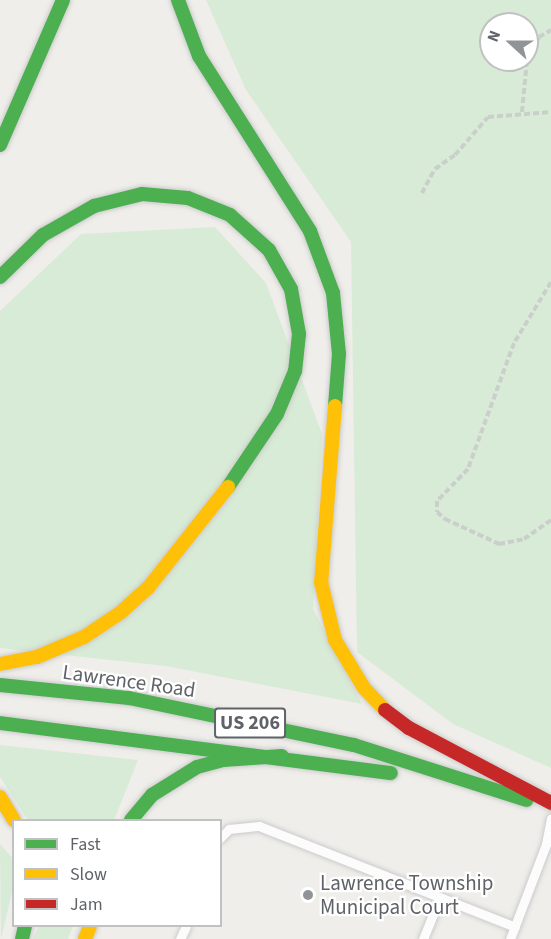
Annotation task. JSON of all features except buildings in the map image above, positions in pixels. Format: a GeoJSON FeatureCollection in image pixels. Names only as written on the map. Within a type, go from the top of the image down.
{"type":"FeatureCollection","features":[{"type":"Feature","properties":{"kind":"main road"},"geometry":{"type":"LineString","coordinates":[[0,145],[63,0]]}},
{"type":"Feature","properties":{"kind":"main road"},"geometry":{"type":"LineString","coordinates":[[178,0],[199,56],[310,231],[333,292],[339,354],[321,582],[335,640],[364,688],[385,710],[409,728],[551,803]]}},
{"type":"Feature","properties":{"kind":"main road"},"geometry":{"type":"LineString","coordinates":[[0,277],[43,235],[94,206],[142,194],[188,198],[230,214],[269,250],[291,289],[299,334],[295,371],[277,414],[206,519],[148,588],[120,614],[84,637],[37,657],[0,664]]}},
{"type":"Feature","properties":{"kind":"main road","name":"Lawrence Road"},"geometry":{"type":"LineString","coordinates":[[0,685],[129,698],[354,745],[551,809]]}},
{"type":"Feature","properties":{"kind":"main road","name":"Lawrence Road"},"geometry":{"type":"LineString","coordinates":[[0,723],[282,756],[495,790]]}},
{"type":"Feature","properties":{"kind":"main road"},"geometry":{"type":"LineString","coordinates":[[132,819],[152,795],[197,767],[223,760],[282,756]]}},
{"type":"Feature","properties":{"kind":"main road"},"geometry":{"type":"LineString","coordinates":[[0,797],[13,819]]}},
{"type":"Feature","properties":{"kind":"lane"},"geometry":{"type":"LineString","coordinates":[[510,939],[546,844],[551,818]]}},
{"type":"Feature","properties":{"kind":"lane"},"geometry":{"type":"LineString","coordinates":[[222,836],[230,830],[259,826],[515,927]]}},
{"type":"Feature","properties":{"kind":"lane"},"geometry":{"type":"LineString","coordinates":[[423,939],[440,897]]}},
{"type":"Feature","properties":{"kind":"path"},"geometry":{"type":"LineString","coordinates":[[522,112],[526,72]]}},
{"type":"Feature","properties":{"kind":"path"},"geometry":{"type":"LineString","coordinates":[[422,193],[426,180],[454,155],[480,123],[488,117],[522,112],[551,112]]}},
{"type":"Feature","properties":{"kind":"path"},"geometry":{"type":"LineString","coordinates":[[551,282],[514,343],[468,470],[437,501],[437,512],[445,519],[499,544],[524,539],[551,520]]}},
{"type":"Feature","properties":{"kind":"green space"},"geometry":{"type":"Polygon","coordinates":[[[206,0],[551,0],[551,768],[453,724],[357,652],[351,242],[246,90],[206,0]]]}},
{"type":"Feature","properties":{"kind":"green space"},"geometry":{"type":"Polygon","coordinates":[[[215,227],[266,283],[322,434],[313,609],[362,704],[166,666],[0,648],[0,311],[81,234],[215,227]]]}},
{"type":"Feature","properties":{"kind":"green space"},"geometry":{"type":"Polygon","coordinates":[[[0,745],[138,760],[114,819],[27,819],[0,777],[0,745]]]}},
{"type":"Feature","properties":{"kind":"green space"},"geometry":{"type":"Polygon","coordinates":[[[0,844],[12,858],[12,892],[1,939],[0,844]]]}},
{"type":"Feature","properties":{"kind":"green space"},"geometry":{"type":"Polygon","coordinates":[[[39,927],[73,927],[68,939],[33,939],[39,927]]]}},
{"type":"Feature","properties":{"kind":"traffic: fast"},"geometry":{"type":"LineString","coordinates":[[0,145],[63,0]]}},
{"type":"Feature","properties":{"kind":"traffic: fast"},"geometry":{"type":"LineString","coordinates":[[178,0],[199,56],[310,231],[333,293],[339,354],[335,406]]}},
{"type":"Feature","properties":{"kind":"traffic: fast"},"geometry":{"type":"LineString","coordinates":[[0,277],[43,235],[94,206],[142,194],[188,198],[230,215],[269,250],[291,289],[299,334],[295,371],[277,414],[228,487]]}},
{"type":"Feature","properties":{"kind":"traffic: fast"},"geometry":{"type":"LineString","coordinates":[[0,685],[129,698],[354,745],[526,800]]}},
{"type":"Feature","properties":{"kind":"traffic: fast"},"geometry":{"type":"LineString","coordinates":[[0,723],[391,773]]}},
{"type":"Feature","properties":{"kind":"traffic: fast"},"geometry":{"type":"LineString","coordinates":[[132,819],[152,795],[197,767],[223,760],[282,756]]}},
{"type":"Feature","properties":{"kind":"traffic: fast"},"geometry":{"type":"LineString","coordinates":[[22,939],[25,927]]}},
{"type":"Feature","properties":{"kind":"traffic: slow"},"geometry":{"type":"LineString","coordinates":[[335,406],[321,582],[335,640],[364,688],[385,710]]}},
{"type":"Feature","properties":{"kind":"traffic: slow"},"geometry":{"type":"LineString","coordinates":[[0,664],[37,657],[84,637],[120,613],[148,588],[228,487]]}},
{"type":"Feature","properties":{"kind":"traffic: slow"},"geometry":{"type":"LineString","coordinates":[[0,797],[13,819]]}},
{"type":"Feature","properties":{"kind":"traffic: slow"},"geometry":{"type":"LineString","coordinates":[[85,939],[90,927]]}},
{"type":"Feature","properties":{"kind":"traffic: jam"},"geometry":{"type":"LineString","coordinates":[[385,710],[409,728],[551,803]]}},
{"type":"Feature","properties":{"kind":"place","name":"Lawrence Township Municipal Court"},"geometry":{"type":"Point","coordinates":[308,895]}}]}
